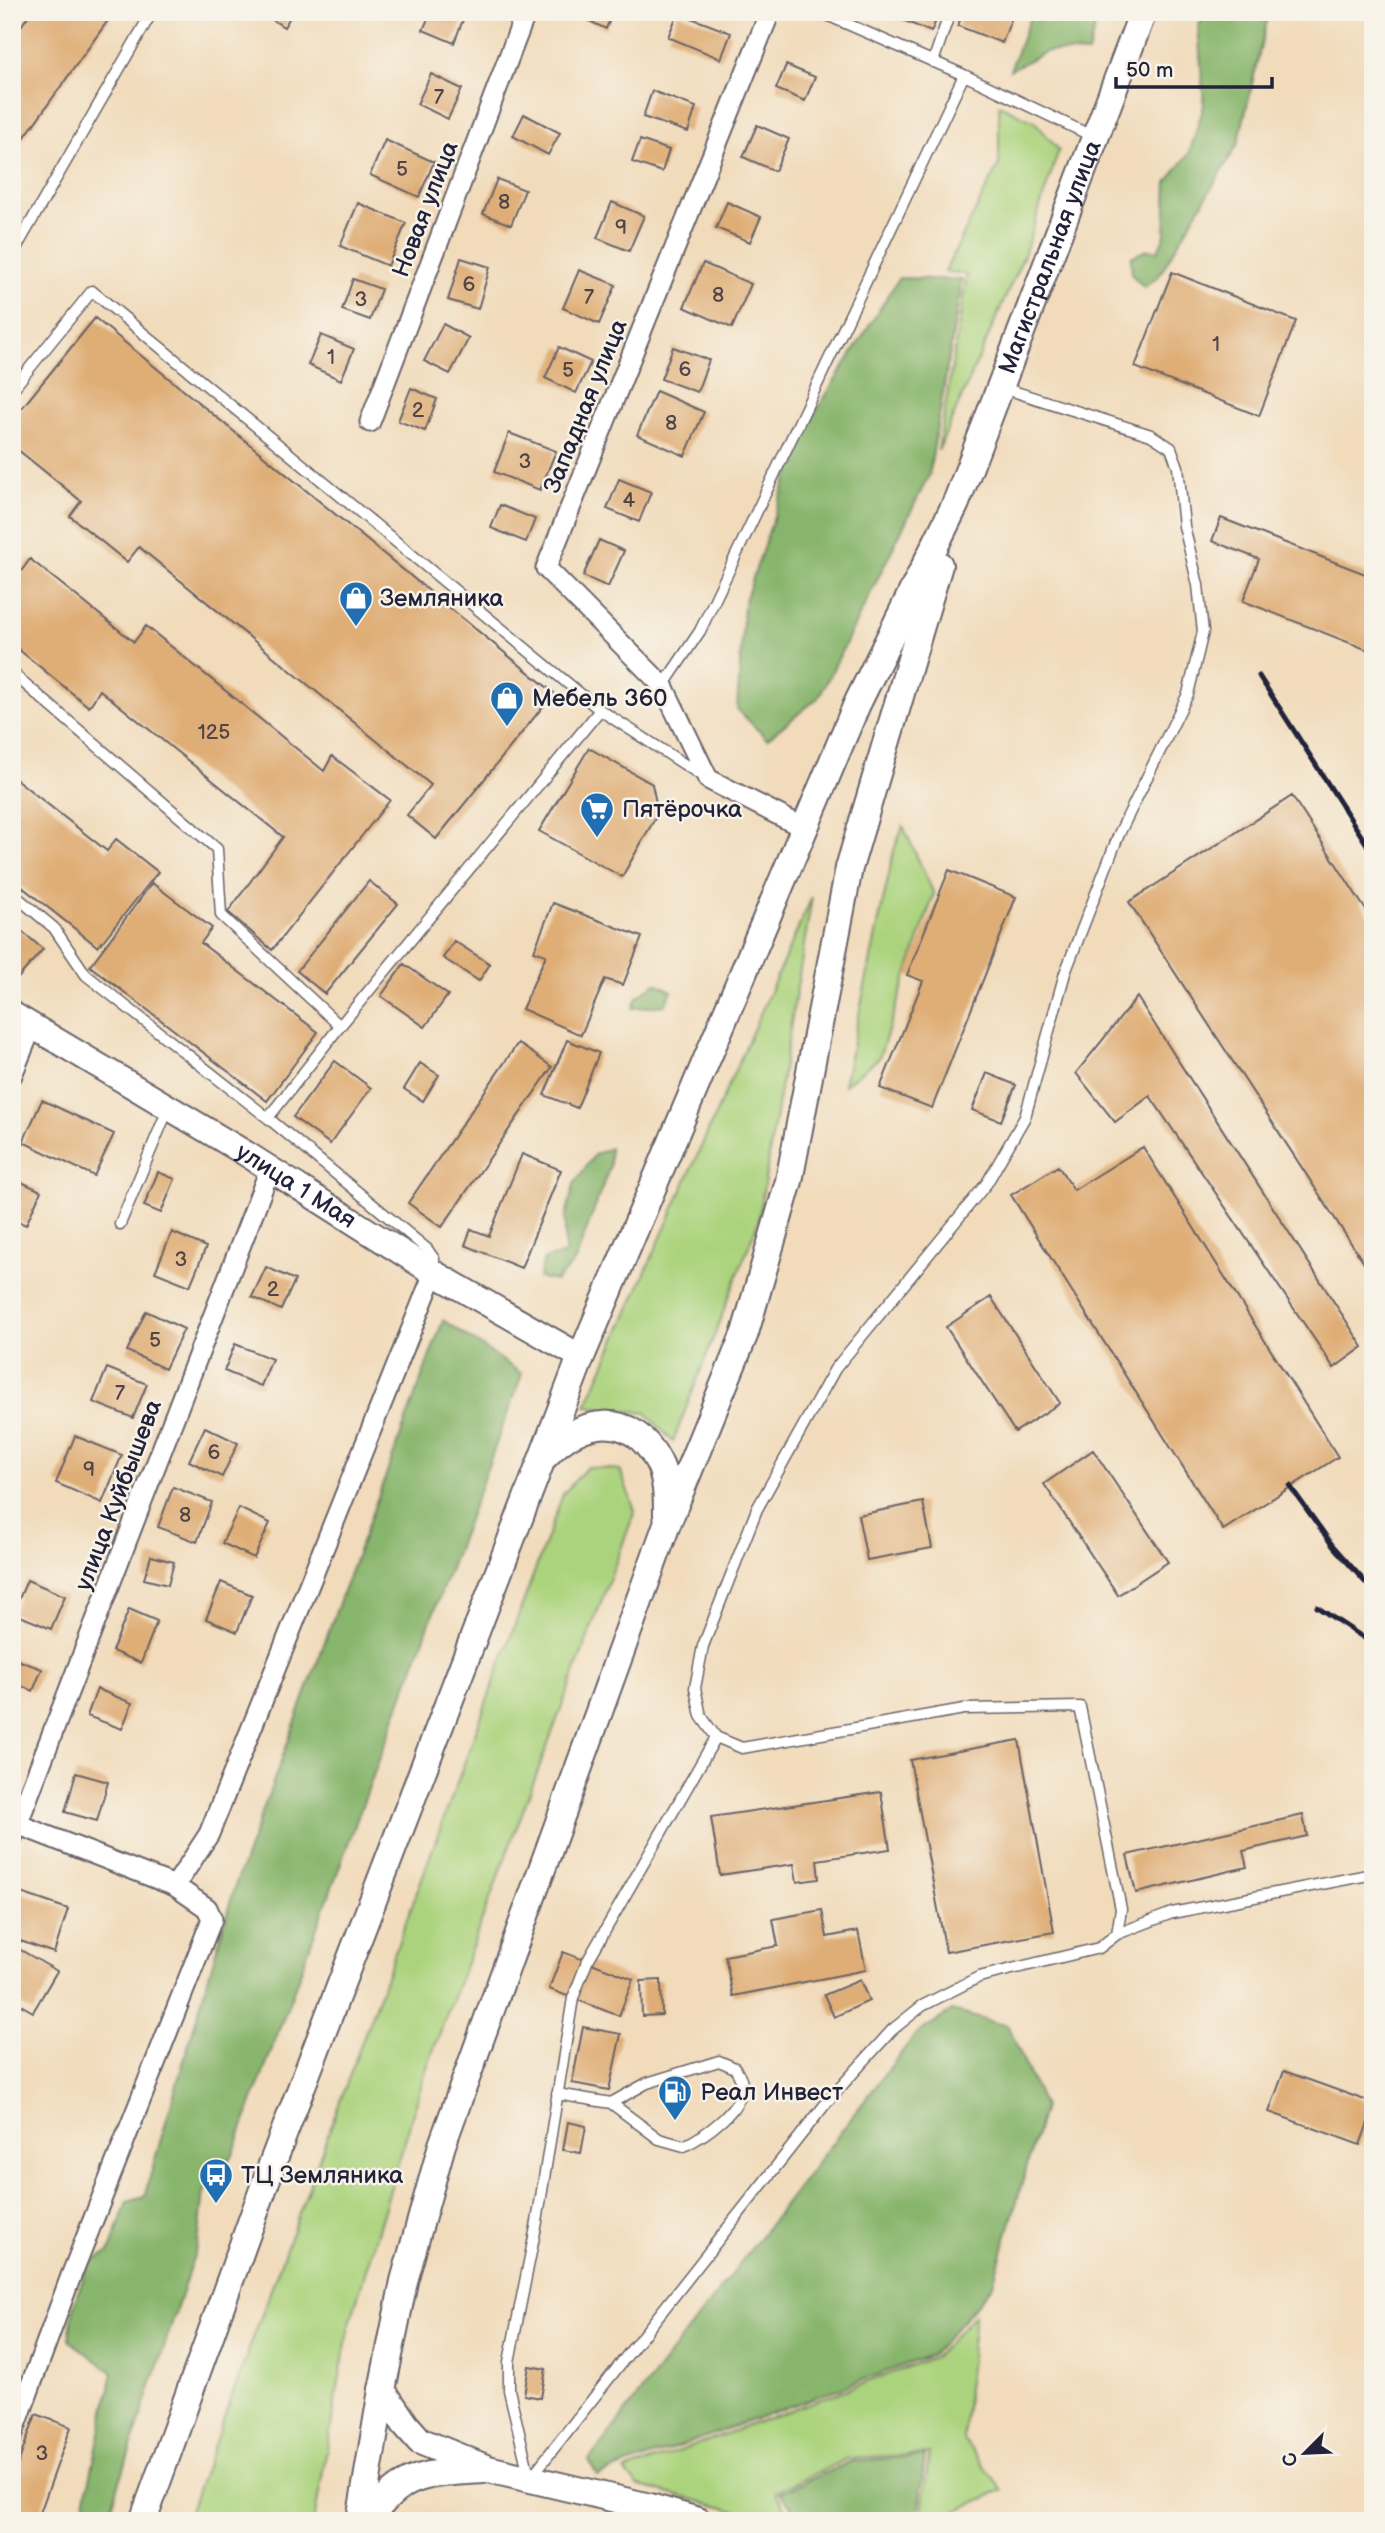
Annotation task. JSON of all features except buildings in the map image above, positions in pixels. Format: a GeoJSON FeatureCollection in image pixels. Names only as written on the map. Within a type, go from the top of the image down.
{"type":"FeatureCollection","features":[{"type":"Feature","properties":{"kind":"main road","name":"Магистральная улица"},"geometry":{"type":"LineString","coordinates":[[956,503],[1143,12]]}},
{"type":"Feature","properties":{"kind":"main road"},"geometry":{"type":"LineString","coordinates":[[143,2521],[274,2159],[581,1357],[857,704],[956,503]]}},
{"type":"Feature","properties":{"kind":"main road"},"geometry":{"type":"LineString","coordinates":[[360,2521],[404,2281],[442,2144],[667,1524],[745,1333],[789,1181],[849,868],[928,606],[956,503]]}},
{"type":"Feature","properties":{"kind":"main road"},"geometry":{"type":"LineString","coordinates":[[542,1459],[560,1440],[578,1430],[599,1424],[624,1428],[644,1440],[659,1463],[667,1490],[667,1524]]}},
{"type":"Feature","properties":{"kind":"main road"},"geometry":{"type":"LineString","coordinates":[[382,2390],[404,2424],[420,2441],[488,2469],[698,2521]]}},
{"type":"Feature","properties":{"kind":"main road"},"geometry":{"type":"LineString","coordinates":[[366,2521],[394,2491],[414,2479],[443,2472],[488,2469]]}},
{"type":"Feature","properties":{"kind":"street","name":"Новая улица"},"geometry":{"type":"LineString","coordinates":[[370,422],[526,12]]}},
{"type":"Feature","properties":{"kind":"street","name":"Западная улица"},"geometry":{"type":"LineString","coordinates":[[708,779],[663,686],[546,568],[770,12]]}},
{"type":"Feature","properties":{"kind":"street"},"geometry":{"type":"LineString","coordinates":[[708,779],[804,828]]}},
{"type":"Feature","properties":{"kind":"street"},"geometry":{"type":"LineString","coordinates":[[12,1075],[22,1020]]}},
{"type":"Feature","properties":{"kind":"street","name":"улица 1 Мая"},"geometry":{"type":"LineString","coordinates":[[22,1020],[270,1169],[434,1273],[581,1357]]}},
{"type":"Feature","properties":{"kind":"street","name":"улица Куйбышева"},"geometry":{"type":"LineString","coordinates":[[14,1828],[270,1169]]}},
{"type":"Feature","properties":{"kind":"street"},"geometry":{"type":"LineString","coordinates":[[175,1886],[209,1834],[434,1273]]}},
{"type":"Feature","properties":{"kind":"street"},"geometry":{"type":"LineString","coordinates":[[12,2436],[71,2276],[212,1919],[207,1908],[175,1886],[14,1828]]}},
{"type":"Feature","properties":{"kind":"lane"},"geometry":{"type":"LineString","coordinates":[[12,255],[152,12]]}},
{"type":"Feature","properties":{"kind":"lane"},"geometry":{"type":"LineString","coordinates":[[820,12],[964,75],[1094,137]]}},
{"type":"Feature","properties":{"kind":"lane"},"geometry":{"type":"LineString","coordinates":[[933,62],[950,12]]}},
{"type":"Feature","properties":{"kind":"lane"},"geometry":{"type":"LineString","coordinates":[[663,686],[700,631],[964,75]]}},
{"type":"Feature","properties":{"kind":"lane"},"geometry":{"type":"LineString","coordinates":[[12,390],[92,291],[600,710],[708,779]]}},
{"type":"Feature","properties":{"kind":"lane"},"geometry":{"type":"LineString","coordinates":[[1001,388],[1151,435],[1171,447],[1178,467],[1184,526],[1198,585],[1203,632],[1188,694],[1119,834],[1065,973],[1026,1117],[987,1183],[835,1369],[757,1509],[704,1646],[695,1688],[701,1716],[716,1737],[742,1748],[964,1709],[1080,1707],[1121,1909],[1118,1934]]}},
{"type":"Feature","properties":{"kind":"lane"},"geometry":{"type":"LineString","coordinates":[[12,671],[216,849],[221,915],[340,1026]]}},
{"type":"Feature","properties":{"kind":"lane"},"geometry":{"type":"LineString","coordinates":[[268,1118],[340,1026],[600,710]]}},
{"type":"Feature","properties":{"kind":"lane"},"geometry":{"type":"LineString","coordinates":[[12,894],[54,928],[86,975],[268,1118],[427,1249],[434,1259],[434,1273]]}},
{"type":"Feature","properties":{"kind":"lane"},"geometry":{"type":"LineString","coordinates":[[120,1224],[169,1107]]}},
{"type":"Feature","properties":{"kind":"lane"},"geometry":{"type":"LineString","coordinates":[[530,2479],[509,2390],[509,2362],[537,2222],[573,1998],[587,1962],[716,1737]]}},
{"type":"Feature","properties":{"kind":"lane"},"geometry":{"type":"LineString","coordinates":[[530,2479],[827,2102],[892,2030],[922,2006],[979,1977],[1099,1948],[1118,1934],[1172,1913],[1373,1874]]}},
{"type":"Feature","properties":{"kind":"lane"},"geometry":{"type":"LineString","coordinates":[[557,2094],[611,2103],[659,2139],[684,2146],[708,2133],[737,2104],[742,2084],[735,2068],[719,2061],[647,2083],[611,2103]]}},
{"type":"Feature","properties":{"kind":"green space"},"geometry":{"type":"Polygon","coordinates":[[[1032,12],[1099,12],[1088,53],[1047,51],[1010,70],[1032,12]]]}},
{"type":"Feature","properties":{"kind":"green space"},"geometry":{"type":"Polygon","coordinates":[[[1207,12],[1271,12],[1238,144],[1158,277],[1144,287],[1132,275],[1131,257],[1147,250],[1158,251],[1165,235],[1167,182],[1189,154],[1204,105],[1198,26],[1207,12]]]}},
{"type":"Feature","properties":{"kind":"green space"},"geometry":{"type":"Polygon","coordinates":[[[999,105],[1035,122],[1059,150],[1024,255],[938,451],[967,275],[945,271],[999,164],[999,105]]]}},
{"type":"Feature","properties":{"kind":"green space"},"geometry":{"type":"Polygon","coordinates":[[[899,278],[962,280],[929,475],[819,697],[767,739],[737,709],[744,604],[802,434],[899,278]]]}},
{"type":"Feature","properties":{"kind":"green space"},"geometry":{"type":"Polygon","coordinates":[[[903,826],[934,894],[879,1058],[844,1085],[894,850],[903,826]]]}},
{"type":"Feature","properties":{"kind":"green space"},"geometry":{"type":"Polygon","coordinates":[[[812,897],[758,1222],[673,1442],[646,1413],[586,1406],[812,897]]]}},
{"type":"Feature","properties":{"kind":"green space"},"geometry":{"type":"Polygon","coordinates":[[[656,983],[672,991],[665,1005],[633,1008],[637,997],[656,983]]]}},
{"type":"Feature","properties":{"kind":"green space"},"geometry":{"type":"Polygon","coordinates":[[[610,1148],[610,1166],[575,1261],[556,1281],[539,1278],[544,1259],[565,1254],[565,1219],[574,1184],[594,1155],[610,1148]]]}},
{"type":"Feature","properties":{"kind":"green space"},"geometry":{"type":"Polygon","coordinates":[[[443,1320],[522,1374],[233,2154],[204,2192],[198,2243],[107,2521],[81,2521],[113,2373],[69,2340],[74,2304],[89,2262],[109,2253],[127,2202],[144,2197],[235,1886],[443,1320]]]}},
{"type":"Feature","properties":{"kind":"green space"},"geometry":{"type":"Polygon","coordinates":[[[587,1467],[620,1470],[635,1511],[427,2067],[349,2326],[314,2521],[186,2521],[563,1494],[587,1467]]]}},
{"type":"Feature","properties":{"kind":"green space"},"geometry":{"type":"Polygon","coordinates":[[[952,2011],[1008,2026],[1044,2107],[992,2287],[932,2355],[597,2476],[589,2460],[915,2035],[952,2011]]]}},
{"type":"Feature","properties":{"kind":"green space"},"geometry":{"type":"Polygon","coordinates":[[[975,2314],[963,2439],[1003,2490],[953,2512],[954,2521],[921,2521],[929,2454],[849,2458],[775,2492],[792,2521],[774,2521],[637,2485],[625,2471],[935,2357],[975,2314]]]}},
{"type":"Feature","properties":{"kind":"green space"},"geometry":{"type":"Polygon","coordinates":[[[925,2456],[917,2521],[804,2521],[779,2493],[852,2461],[925,2456]]]}},
{"type":"Feature","properties":{"kind":"green space"},"geometry":{"type":"Polygon","coordinates":[[[959,2514],[1020,2521],[959,2521],[959,2514]]]}},
{"type":"Feature","properties":{"kind":"railway"},"geometry":{"type":"LineString","coordinates":[[1259,676],[1373,854]]}},
{"type":"Feature","properties":{"kind":"railway"},"geometry":{"type":"LineString","coordinates":[[1290,1486],[1333,1546],[1373,1591]]}},
{"type":"Feature","properties":{"kind":"railway"},"geometry":{"type":"LineString","coordinates":[[1317,1607],[1373,1644]]}},
{"type":"Feature","properties":{"kind":"place","name":"Земляника"},"geometry":{"type":"Point","coordinates":[356,628]}},
{"type":"Feature","properties":{"kind":"place","name":"Мебель 360"},"geometry":{"type":"Point","coordinates":[507,728]}},
{"type":"Feature","properties":{"kind":"place","name":"Пятёрочка"},"geometry":{"type":"Point","coordinates":[597,839]}},
{"type":"Feature","properties":{"kind":"place","name":"Реал Инвест"},"geometry":{"type":"Point","coordinates":[675,2122]}},
{"type":"Feature","properties":{"kind":"place","name":"ТЦ Земляника"},"geometry":{"type":"Point","coordinates":[216,2205]}}]}
